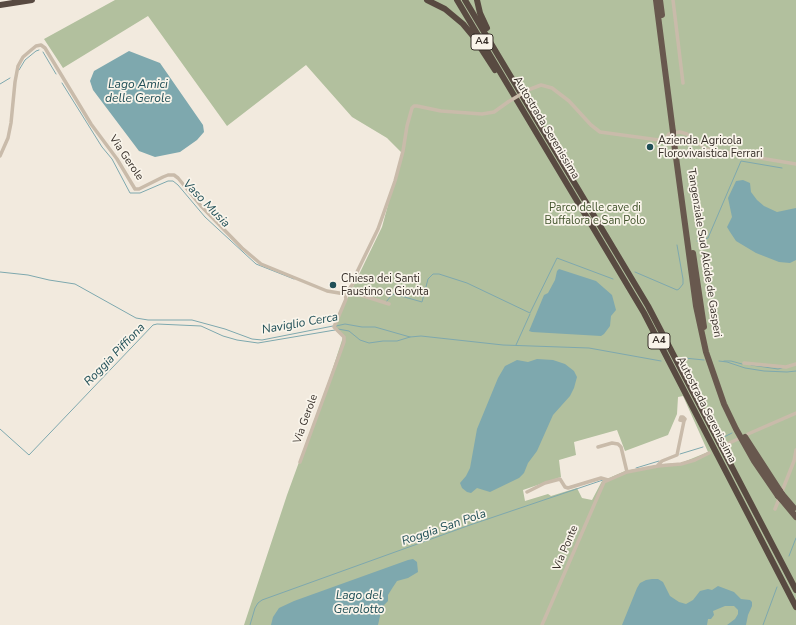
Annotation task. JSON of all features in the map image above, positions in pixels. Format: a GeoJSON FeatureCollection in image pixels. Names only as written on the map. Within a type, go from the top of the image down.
{"type":"FeatureCollection","features":[{"type":"Feature","properties":{"kind":"highway"},"geometry":{"type":"LineString","coordinates":[[0,5],[32,0]]}},
{"type":"Feature","properties":{"kind":"highway"},"geometry":{"type":"LineString","coordinates":[[427,0],[445,9],[463,24],[473,36],[489,62],[507,83]]}},
{"type":"Feature","properties":{"kind":"highway","name":"Autostrada Serenissima"},"geometry":{"type":"LineString","coordinates":[[456,0],[644,313],[796,607]]}},
{"type":"Feature","properties":{"kind":"highway","name":"Autostrada Serenissima"},"geometry":{"type":"LineString","coordinates":[[465,0],[648,306],[796,590]]}},
{"type":"Feature","properties":{"kind":"highway"},"geometry":{"type":"LineString","coordinates":[[477,0],[484,22],[504,58],[513,79]]}},
{"type":"Feature","properties":{"kind":"highway","name":"Tangenziale Sud Alcide de Gasperi"},"geometry":{"type":"LineString","coordinates":[[656,0],[675,133]]}},
{"type":"Feature","properties":{"kind":"highway","name":"Tangenziale Sud Alcide de Gasperi"},"geometry":{"type":"LineString","coordinates":[[660,0],[696,306],[706,352],[724,404],[736,429],[754,461],[796,517]]}},
{"type":"Feature","properties":{"kind":"highway","name":"Tangenziale Sud Alcide de Gasperi"},"geometry":{"type":"LineString","coordinates":[[780,495],[796,511]]}},
{"type":"Feature","properties":{"kind":"street"},"geometry":{"type":"LineString","coordinates":[[673,0],[684,83]]}},
{"type":"Feature","properties":{"kind":"street","name":"Via Gerole"},"geometry":{"type":"LineString","coordinates":[[0,156],[8,138],[18,66],[23,57],[36,46],[41,45],[45,48],[91,124],[117,159],[136,189],[139,189],[163,176],[174,175],[242,248],[261,264],[327,291],[345,294]]}},
{"type":"Feature","properties":{"kind":"street"},"geometry":{"type":"LineString","coordinates":[[389,304],[348,291],[378,229],[395,182],[403,152],[411,110],[414,106],[441,111],[482,114],[494,112],[528,90],[541,85],[552,88],[569,101],[591,125],[600,132],[658,140],[665,139],[669,134],[683,133],[687,134],[706,150],[796,164]]}},
{"type":"Feature","properties":{"kind":"street","name":"Via Gerole"},"geometry":{"type":"LineString","coordinates":[[345,294],[348,291]]}},
{"type":"Feature","properties":{"kind":"street","name":"Via Gerole"},"geometry":{"type":"LineString","coordinates":[[300,462],[344,342],[344,337],[334,327],[346,299],[345,294]]}},
{"type":"Feature","properties":{"kind":"street"},"geometry":{"type":"LineString","coordinates":[[744,362],[786,367],[796,364]]}},
{"type":"Feature","properties":{"kind":"street"},"geometry":{"type":"LineString","coordinates":[[748,434],[796,413]]}},
{"type":"Feature","properties":{"kind":"street"},"geometry":{"type":"LineString","coordinates":[[658,466],[662,460],[677,455],[684,421]]}},
{"type":"Feature","properties":{"kind":"street"},"geometry":{"type":"LineString","coordinates":[[725,445],[738,439]]}},
{"type":"Feature","properties":{"kind":"street"},"geometry":{"type":"LineString","coordinates":[[598,447],[612,443],[618,444],[621,447],[627,472]]}},
{"type":"Feature","properties":{"kind":"street"},"geometry":{"type":"LineString","coordinates":[[775,509],[794,461],[796,450]]}},
{"type":"Feature","properties":{"kind":"street"},"geometry":{"type":"LineString","coordinates":[[527,492],[545,483],[560,479],[564,487],[568,488],[601,478],[608,480],[627,472],[658,466],[681,464],[695,460],[709,453]]}},
{"type":"Feature","properties":{"kind":"street","name":"Via Ponte"},"geometry":{"type":"LineString","coordinates":[[542,625],[602,484],[608,480]]}},
{"type":"Feature","properties":{"kind":"green space","name":"Parco delle cave di Buffalora e San Polo"},"geometry":{"type":"Polygon","coordinates":[[[115,0],[796,0],[796,625],[244,625],[287,495],[343,337],[335,328],[335,324],[382,227],[402,153],[387,138],[352,117],[306,65],[227,126],[148,16],[63,68],[44,39],[115,0]],[[683,396],[678,397],[677,414],[668,435],[625,451],[617,430],[574,442],[576,455],[559,460],[561,477],[523,490],[525,501],[548,494],[551,496],[577,488],[582,498],[592,500],[602,481],[625,471],[663,464],[681,463],[708,452],[683,396]]]}},
{"type":"Feature","properties":{"kind":"water","name":"Lago Amici delle Gerole"},"geometry":{"type":"Polygon","coordinates":[[[129,51],[160,63],[203,125],[204,132],[197,140],[180,152],[155,157],[139,151],[93,90],[90,81],[94,71],[129,51]]]}},
{"type":"Feature","properties":{"kind":"water"},"geometry":{"type":"Polygon","coordinates":[[[743,180],[750,183],[751,192],[764,206],[777,212],[796,208],[796,260],[790,263],[779,262],[756,253],[736,241],[730,232],[727,227],[732,217],[728,198],[736,181],[743,180]]]}},
{"type":"Feature","properties":{"kind":"water"},"geometry":{"type":"Polygon","coordinates":[[[559,269],[596,281],[612,295],[616,310],[611,316],[610,326],[601,336],[529,331],[544,295],[548,293],[559,269]]]}},
{"type":"Feature","properties":{"kind":"water"},"geometry":{"type":"Polygon","coordinates":[[[537,359],[553,360],[565,364],[574,371],[577,377],[570,396],[553,415],[537,451],[528,463],[524,473],[519,478],[490,492],[477,488],[471,493],[467,492],[462,488],[460,483],[470,468],[477,429],[498,378],[505,366],[517,360],[528,362],[537,359]]]}},
{"type":"Feature","properties":{"kind":"water","name":"Lago del Gerolotto"},"geometry":{"type":"Polygon","coordinates":[[[413,559],[417,562],[418,572],[408,578],[397,581],[388,595],[388,601],[382,607],[378,625],[271,625],[273,617],[279,608],[294,601],[413,559]]]}},
{"type":"Feature","properties":{"kind":"water"},"geometry":{"type":"Polygon","coordinates":[[[652,579],[658,579],[663,582],[670,596],[679,602],[686,604],[693,600],[700,591],[708,589],[712,590],[718,586],[734,592],[741,599],[750,600],[752,602],[746,625],[727,625],[735,619],[738,614],[738,610],[734,606],[725,606],[713,611],[714,615],[711,619],[708,619],[707,625],[622,625],[640,583],[652,579]]]}},
{"type":"Feature","properties":{"kind":"waterway","name":"Vaso Musia"},"geometry":{"type":"LineString","coordinates":[[19,70],[25,60],[39,50]]}},
{"type":"Feature","properties":{"kind":"waterway","name":"Vaso Musia"},"geometry":{"type":"LineString","coordinates":[[43,52],[56,74]]}},
{"type":"Feature","properties":{"kind":"waterway","name":"Vaso Musia"},"geometry":{"type":"LineString","coordinates":[[0,84],[10,78]]}},
{"type":"Feature","properties":{"kind":"waterway","name":"Vaso Musia"},"geometry":{"type":"LineString","coordinates":[[62,83],[102,147],[112,159],[130,193],[140,193],[168,181],[173,181],[205,217],[256,264],[294,279]]}},
{"type":"Feature","properties":{"kind":"waterway","name":"Vaso Musia"},"geometry":{"type":"LineString","coordinates":[[697,241],[708,238],[741,161],[782,168]]}},
{"type":"Feature","properties":{"kind":"waterway","name":"Vaso Musia"},"geometry":{"type":"LineString","coordinates":[[635,272],[677,290],[679,289],[683,284],[683,279],[677,245]]}},
{"type":"Feature","properties":{"kind":"waterway","name":"Vaso Musia"},"geometry":{"type":"LineString","coordinates":[[386,302],[394,294],[422,302],[428,279],[433,274],[439,274],[467,283],[530,313],[557,258],[613,279]]}},
{"type":"Feature","properties":{"kind":"waterway","name":"Naviglio Cerca"},"geometry":{"type":"LineString","coordinates":[[0,272],[28,275],[75,284],[136,318],[148,320],[192,320],[225,329],[252,339],[262,340],[333,326]]}},
{"type":"Feature","properties":{"kind":"waterway","name":"Vaso Musia"},"geometry":{"type":"LineString","coordinates":[[355,291],[372,297]]}},
{"type":"Feature","properties":{"kind":"waterway","name":"Vaso Musia"},"geometry":{"type":"LineString","coordinates":[[516,345],[530,314]]}},
{"type":"Feature","properties":{"kind":"waterway","name":"Naviglio Cerca"},"geometry":{"type":"LineString","coordinates":[[336,326],[345,324],[362,327],[375,327],[410,337],[421,336],[503,345],[589,348],[661,361]]}},
{"type":"Feature","properties":{"kind":"waterway","name":"Roggia Piffiona"},"geometry":{"type":"LineString","coordinates":[[0,429],[29,455],[153,325],[201,326],[223,336],[258,343],[335,330]]}},
{"type":"Feature","properties":{"kind":"waterway","name":"Roggia Piffiona"},"geometry":{"type":"LineString","coordinates":[[338,329],[349,331],[360,340],[369,343],[397,341],[410,337]]}},
{"type":"Feature","properties":{"kind":"waterway","name":"Naviglio Cerca"},"geometry":{"type":"LineString","coordinates":[[684,358],[704,360]]}},
{"type":"Feature","properties":{"kind":"waterway","name":"Naviglio Cerca"},"geometry":{"type":"LineString","coordinates":[[719,361],[764,371],[796,371]]}},
{"type":"Feature","properties":{"kind":"waterway","name":"Naviglio Cerca"},"geometry":{"type":"LineString","coordinates":[[724,361],[742,364]]}},
{"type":"Feature","properties":{"kind":"waterway","name":"Naviglio Cerca"},"geometry":{"type":"LineString","coordinates":[[751,365],[778,369],[782,368]]}},
{"type":"Feature","properties":{"kind":"waterway","name":"Roggia San Pola"},"geometry":{"type":"LineString","coordinates":[[724,437],[732,433]]}},
{"type":"Feature","properties":{"kind":"waterway","name":"Roggia San Pola"},"geometry":{"type":"LineString","coordinates":[[680,454],[703,447]]}},
{"type":"Feature","properties":{"kind":"waterway","name":"Roggia San Pola"},"geometry":{"type":"LineString","coordinates":[[636,468],[659,461]]}},
{"type":"Feature","properties":{"kind":"waterway","name":"Roggia San Pola"},"geometry":{"type":"LineString","coordinates":[[250,625],[255,608],[262,600],[470,525],[603,480]]}},
{"type":"Feature","properties":{"kind":"waterway"},"geometry":{"type":"LineString","coordinates":[[789,556],[796,538]]}},
{"type":"Feature","properties":{"kind":"waterway"},"geometry":{"type":"LineString","coordinates":[[763,625],[777,587]]}},
{"type":"Feature","properties":{"kind":"place","name":"Azienda Agricola Florovivaistica Ferrari"},"geometry":{"type":"Point","coordinates":[650,147]}},
{"type":"Feature","properties":{"kind":"place","name":"Chiesa dei Santi Faustino e Giovita"},"geometry":{"type":"Point","coordinates":[333,285]}}]}
